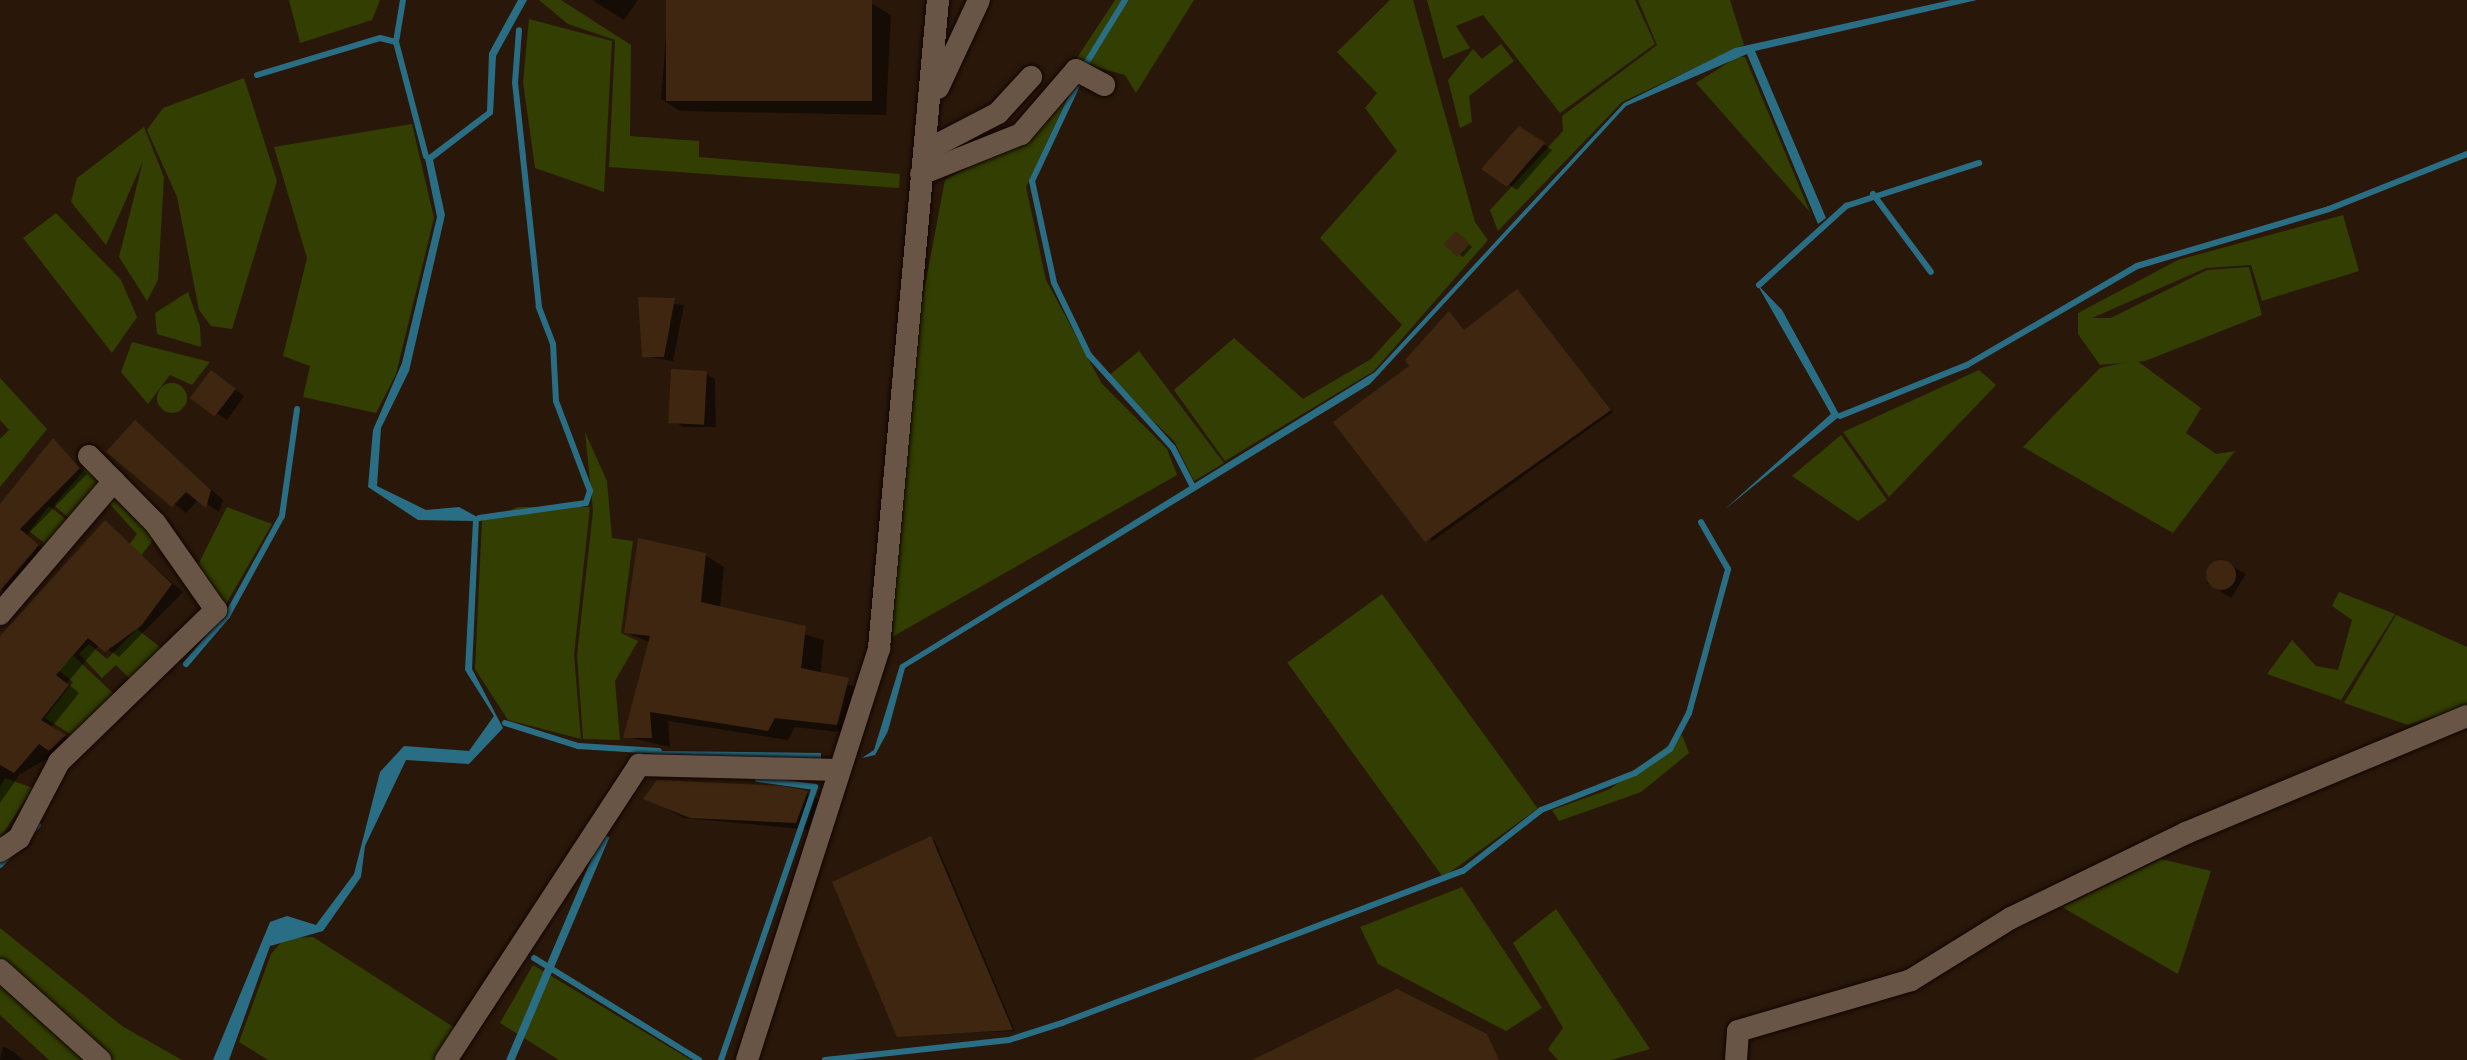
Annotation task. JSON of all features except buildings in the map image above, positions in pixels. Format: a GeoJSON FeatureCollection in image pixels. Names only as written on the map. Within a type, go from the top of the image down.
{"type":"FeatureCollection","features":[{"type":"Feature","properties":{"kind":"street"},"geometry":{"type":"LineString","coordinates":[[747,1060],[879,648],[921,174],[934,96],[938,0]]}},
{"type":"Feature","properties":{"kind":"street"},"geometry":{"type":"LineString","coordinates":[[934,96],[979,0]]}},
{"type":"Feature","properties":{"kind":"street"},"geometry":{"type":"LineString","coordinates":[[921,174],[1021,134],[1076,70],[1104,84]]}},
{"type":"Feature","properties":{"kind":"street"},"geometry":{"type":"LineString","coordinates":[[925,150],[998,113],[1031,77]]}},
{"type":"Feature","properties":{"kind":"street"},"geometry":{"type":"LineString","coordinates":[[0,852],[19,838],[59,762],[216,610],[114,480],[89,456]]}},
{"type":"Feature","properties":{"kind":"street"},"geometry":{"type":"LineString","coordinates":[[0,614],[114,480]]}},
{"type":"Feature","properties":{"kind":"street"},"geometry":{"type":"LineString","coordinates":[[1736,1060],[1738,1031],[1911,980],[2011,918],[2186,833],[2467,716]]}},
{"type":"Feature","properties":{"kind":"street"},"geometry":{"type":"LineString","coordinates":[[446,1060],[639,765],[840,770]]}},
{"type":"Feature","properties":{"kind":"street"},"geometry":{"type":"LineString","coordinates":[[0,970],[100,1060]]}},
{"type":"Feature","properties":{"kind":"green space"},"geometry":{"type":"Polygon","coordinates":[[[289,0],[380,0],[372,20],[300,43],[289,0]]]}},
{"type":"Feature","properties":{"kind":"green space"},"geometry":{"type":"Polygon","coordinates":[[[539,0],[561,0],[631,45],[630,136],[699,141],[699,157],[900,174],[899,188],[609,167],[615,40],[568,24],[539,0]]]}},
{"type":"Feature","properties":{"kind":"green space"},"geometry":{"type":"Polygon","coordinates":[[[1115,0],[1194,0],[1136,93],[1125,75],[1075,61],[1115,0]]]}},
{"type":"Feature","properties":{"kind":"green space"},"geometry":{"type":"Polygon","coordinates":[[[1390,0],[1413,0],[1475,222],[1488,240],[1374,371],[1225,461],[1174,390],[1234,338],[1303,399],[1371,359],[1402,325],[1320,238],[1397,151],[1365,108],[1377,93],[1337,52],[1390,0]]]}},
{"type":"Feature","properties":{"kind":"green space"},"geometry":{"type":"Polygon","coordinates":[[[1427,0],[1635,0],[1655,44],[1560,113],[1483,15],[1456,26],[1470,48],[1443,59],[1427,0]]]}},
{"type":"Feature","properties":{"kind":"green space"},"geometry":{"type":"Polygon","coordinates":[[[1638,0],[1730,0],[1744,45],[1622,102],[1498,231],[1490,210],[1563,131],[1562,116],[1657,45],[1638,0]]]}},
{"type":"Feature","properties":{"kind":"green space"},"geometry":{"type":"Polygon","coordinates":[[[529,19],[612,41],[604,192],[535,168],[523,82],[529,19]]]}},
{"type":"Feature","properties":{"kind":"green space"},"geometry":{"type":"Polygon","coordinates":[[[1501,44],[1514,61],[1469,96],[1472,122],[1460,128],[1448,80],[1473,49],[1482,59],[1501,44]]]}},
{"type":"Feature","properties":{"kind":"green space"},"geometry":{"type":"Polygon","coordinates":[[[1737,57],[1745,57],[1810,212],[1696,83],[1737,57]]]}},
{"type":"Feature","properties":{"kind":"green space"},"geometry":{"type":"Polygon","coordinates":[[[244,78],[277,181],[232,329],[211,326],[199,310],[177,197],[147,130],[163,108],[244,78]]]}},
{"type":"Feature","properties":{"kind":"green space"},"geometry":{"type":"Polygon","coordinates":[[[1072,88],[1026,187],[1046,280],[1102,384],[1167,449],[1177,475],[892,637],[912,354],[945,180],[1040,127],[1072,88]]]}},
{"type":"Feature","properties":{"kind":"green space"},"geometry":{"type":"Polygon","coordinates":[[[412,124],[434,218],[396,374],[376,413],[303,397],[310,366],[283,356],[307,258],[274,147],[412,124]]]}},
{"type":"Feature","properties":{"kind":"green space"},"geometry":{"type":"Polygon","coordinates":[[[144,127],[164,177],[158,280],[147,301],[119,257],[143,161],[106,245],[71,202],[77,178],[144,127]]]}},
{"type":"Feature","properties":{"kind":"green space"},"geometry":{"type":"Polygon","coordinates":[[[56,213],[121,280],[137,317],[112,353],[23,238],[56,213]]]}},
{"type":"Feature","properties":{"kind":"green space"},"geometry":{"type":"Polygon","coordinates":[[[2343,215],[2359,271],[2262,301],[2251,265],[2206,268],[2092,318],[2111,318],[2207,270],[2249,267],[2262,315],[2145,361],[2100,365],[2078,334],[2078,313],[2178,260],[2343,215]]]}},
{"type":"Feature","properties":{"kind":"green space"},"geometry":{"type":"Polygon","coordinates":[[[188,292],[200,326],[201,347],[157,334],[155,313],[188,292]]]}},
{"type":"Feature","properties":{"kind":"green space"},"geometry":{"type":"Polygon","coordinates":[[[132,342],[210,362],[192,385],[170,375],[148,404],[121,372],[132,342]]]}},
{"type":"Feature","properties":{"kind":"green space"},"geometry":{"type":"Polygon","coordinates":[[[1139,351],[1224,463],[1194,481],[1174,441],[1107,377],[1139,351]]]}},
{"type":"Feature","properties":{"kind":"green space"},"geometry":{"type":"Polygon","coordinates":[[[2136,360],[2201,408],[2186,433],[2216,454],[2235,451],[2173,533],[2023,447],[2100,368],[2136,360]]]}},
{"type":"Feature","properties":{"kind":"green space"},"geometry":{"type":"Polygon","coordinates":[[[1979,370],[1996,385],[1889,497],[1843,432],[1979,370]]]}},
{"type":"Feature","properties":{"kind":"green space"},"geometry":{"type":"Polygon","coordinates":[[[0,378],[47,429],[0,487],[0,439],[9,430],[0,420],[0,378]]]}},
{"type":"Feature","properties":{"kind":"green space"},"geometry":{"type":"Polygon","coordinates":[[[172,383],[183,387],[187,398],[183,409],[172,413],[161,409],[157,398],[161,387],[172,383]]]}},
{"type":"Feature","properties":{"kind":"green space"},"geometry":{"type":"Polygon","coordinates":[[[585,432],[607,481],[612,538],[633,541],[621,633],[638,641],[615,681],[620,740],[583,739],[577,655],[593,511],[585,432]]]}},
{"type":"Feature","properties":{"kind":"green space"},"geometry":{"type":"Polygon","coordinates":[[[1841,435],[1887,500],[1858,521],[1792,476],[1841,435]]]}},
{"type":"Feature","properties":{"kind":"green space"},"geometry":{"type":"Polygon","coordinates":[[[88,466],[105,481],[71,520],[54,505],[88,466]]]}},
{"type":"Feature","properties":{"kind":"green space"},"geometry":{"type":"Polygon","coordinates":[[[117,493],[154,539],[109,596],[114,565],[137,534],[107,501],[117,493]]]}},
{"type":"Feature","properties":{"kind":"green space"},"geometry":{"type":"Polygon","coordinates":[[[49,506],[68,521],[48,546],[29,531],[49,506]]]}},
{"type":"Feature","properties":{"kind":"green space"},"geometry":{"type":"Polygon","coordinates":[[[227,507],[272,524],[225,606],[197,567],[227,507]]]}},
{"type":"Feature","properties":{"kind":"green space"},"geometry":{"type":"Polygon","coordinates":[[[518,507],[590,507],[574,655],[581,739],[508,720],[475,669],[482,521],[518,507]]]}},
{"type":"Feature","properties":{"kind":"green space"},"geometry":{"type":"Polygon","coordinates":[[[2339,592],[2395,614],[2341,700],[2267,674],[2292,640],[2316,666],[2338,670],[2352,620],[2332,606],[2339,592]]]}},
{"type":"Feature","properties":{"kind":"green space"},"geometry":{"type":"Polygon","coordinates":[[[1382,594],[1538,808],[1443,877],[1287,663],[1382,594]]]}},
{"type":"Feature","properties":{"kind":"green space"},"geometry":{"type":"Polygon","coordinates":[[[2396,615],[2467,647],[2467,706],[2408,725],[2344,703],[2396,615]]]}},
{"type":"Feature","properties":{"kind":"green space"},"geometry":{"type":"Polygon","coordinates":[[[137,629],[169,654],[134,683],[116,665],[102,678],[79,654],[89,644],[107,659],[137,629]]]}},
{"type":"Feature","properties":{"kind":"green space"},"geometry":{"type":"Polygon","coordinates":[[[65,648],[116,696],[72,735],[45,718],[73,682],[50,663],[65,648]]]}},
{"type":"Feature","properties":{"kind":"green space"},"geometry":{"type":"Polygon","coordinates":[[[1682,735],[1689,753],[1641,792],[1559,821],[1552,810],[1610,789],[1682,735]]]}},
{"type":"Feature","properties":{"kind":"green space"},"geometry":{"type":"Polygon","coordinates":[[[5,778],[33,788],[0,838],[0,787],[5,778]]]}},
{"type":"Feature","properties":{"kind":"green space"},"geometry":{"type":"Polygon","coordinates":[[[2161,859],[2211,871],[2178,974],[2062,907],[2161,859]]]}},
{"type":"Feature","properties":{"kind":"green space"},"geometry":{"type":"Polygon","coordinates":[[[1462,887],[1542,1008],[1506,1031],[1378,964],[1360,927],[1462,887]]]}},
{"type":"Feature","properties":{"kind":"green space"},"geometry":{"type":"Polygon","coordinates":[[[1556,909],[1650,1049],[1611,1060],[1558,1060],[1548,1049],[1563,1028],[1513,943],[1556,909]]]}},
{"type":"Feature","properties":{"kind":"green space"},"geometry":{"type":"Polygon","coordinates":[[[0,928],[122,1026],[182,1060],[49,1060],[0,1015],[0,928]]]}},
{"type":"Feature","properties":{"kind":"green space"},"geometry":{"type":"Polygon","coordinates":[[[313,937],[455,1028],[435,1060],[268,1060],[239,1042],[271,954],[285,938],[313,937]]]}},
{"type":"Feature","properties":{"kind":"green space"},"geometry":{"type":"Polygon","coordinates":[[[533,965],[691,1060],[559,1060],[500,1023],[533,965]]]}},
{"type":"Feature","properties":{"kind":"water"},"geometry":{"type":"Polygon","coordinates":[[[518,0],[527,0],[496,56],[493,114],[433,160],[445,215],[409,371],[381,428],[377,486],[426,510],[459,507],[479,518],[472,669],[503,728],[469,764],[406,760],[365,846],[361,877],[323,931],[270,946],[229,1060],[213,1060],[270,922],[287,916],[316,925],[354,874],[380,772],[404,746],[469,751],[494,716],[465,670],[473,521],[418,520],[368,487],[373,430],[402,363],[437,217],[425,158],[487,111],[489,53],[518,0]]]}},
{"type":"Feature","properties":{"kind":"water"},"geometry":{"type":"Polygon","coordinates":[[[1951,0],[1977,0],[1755,51],[1826,218],[1818,224],[1747,54],[1626,106],[1370,384],[905,668],[888,731],[875,755],[862,758],[874,750],[900,665],[1375,372],[1624,103],[1735,48],[1951,0]]]}},
{"type":"Feature","properties":{"kind":"water"},"geometry":{"type":"Polygon","coordinates":[[[1757,284],[1782,310],[1840,416],[1724,510],[1831,414],[1757,284]]]}},
{"type":"Feature","properties":{"kind":"water"},"geometry":{"type":"Polygon","coordinates":[[[659,751],[821,753],[821,759],[661,754],[659,751]]]}},
{"type":"Feature","properties":{"kind":"water"},"geometry":{"type":"Polygon","coordinates":[[[602,834],[609,837],[515,1060],[506,1060],[602,834]]]}},
{"type":"Feature","properties":{"kind":"waterway"},"geometry":{"type":"LineString","coordinates":[[403,0],[396,42],[426,156]]}},
{"type":"Feature","properties":{"kind":"waterway"},"geometry":{"type":"LineString","coordinates":[[1084,67],[1125,0]]}},
{"type":"Feature","properties":{"kind":"waterway"},"geometry":{"type":"LineString","coordinates":[[479,518],[586,503],[590,491],[556,401],[553,344],[539,307],[515,83],[519,30]]}},
{"type":"Feature","properties":{"kind":"waterway"},"geometry":{"type":"LineString","coordinates":[[257,75],[380,38],[396,42]]}},
{"type":"Feature","properties":{"kind":"waterway"},"geometry":{"type":"LineString","coordinates":[[1080,79],[1032,181],[1054,283],[1089,355],[1173,448],[1193,487]]}},
{"type":"Feature","properties":{"kind":"waterway"},"geometry":{"type":"LineString","coordinates":[[1840,416],[1967,365],[2137,266],[2329,209],[2467,154]]}},
{"type":"Feature","properties":{"kind":"waterway"},"geometry":{"type":"LineString","coordinates":[[1759,285],[1846,206],[1979,163]]}},
{"type":"Feature","properties":{"kind":"waterway"},"geometry":{"type":"LineString","coordinates":[[1873,194],[1931,272]]}},
{"type":"Feature","properties":{"kind":"waterway"},"geometry":{"type":"LineString","coordinates":[[186,664],[227,616],[282,516],[297,409]]}},
{"type":"Feature","properties":{"kind":"waterway"},"geometry":{"type":"LineString","coordinates":[[825,1060],[1009,1040],[1062,1023],[1463,871],[1541,810],[1635,773],[1670,749],[1689,713],[1728,569],[1701,522]]}},
{"type":"Feature","properties":{"kind":"waterway"},"geometry":{"type":"LineString","coordinates":[[505,723],[578,746],[659,751]]}},
{"type":"Feature","properties":{"kind":"waterway"},"geometry":{"type":"LineString","coordinates":[[721,1060],[815,787],[758,779]]}},
{"type":"Feature","properties":{"kind":"waterway"},"geometry":{"type":"LineString","coordinates":[[0,865],[38,825]]}},
{"type":"Feature","properties":{"kind":"waterway"},"geometry":{"type":"LineString","coordinates":[[534,958],[699,1060]]}}]}
